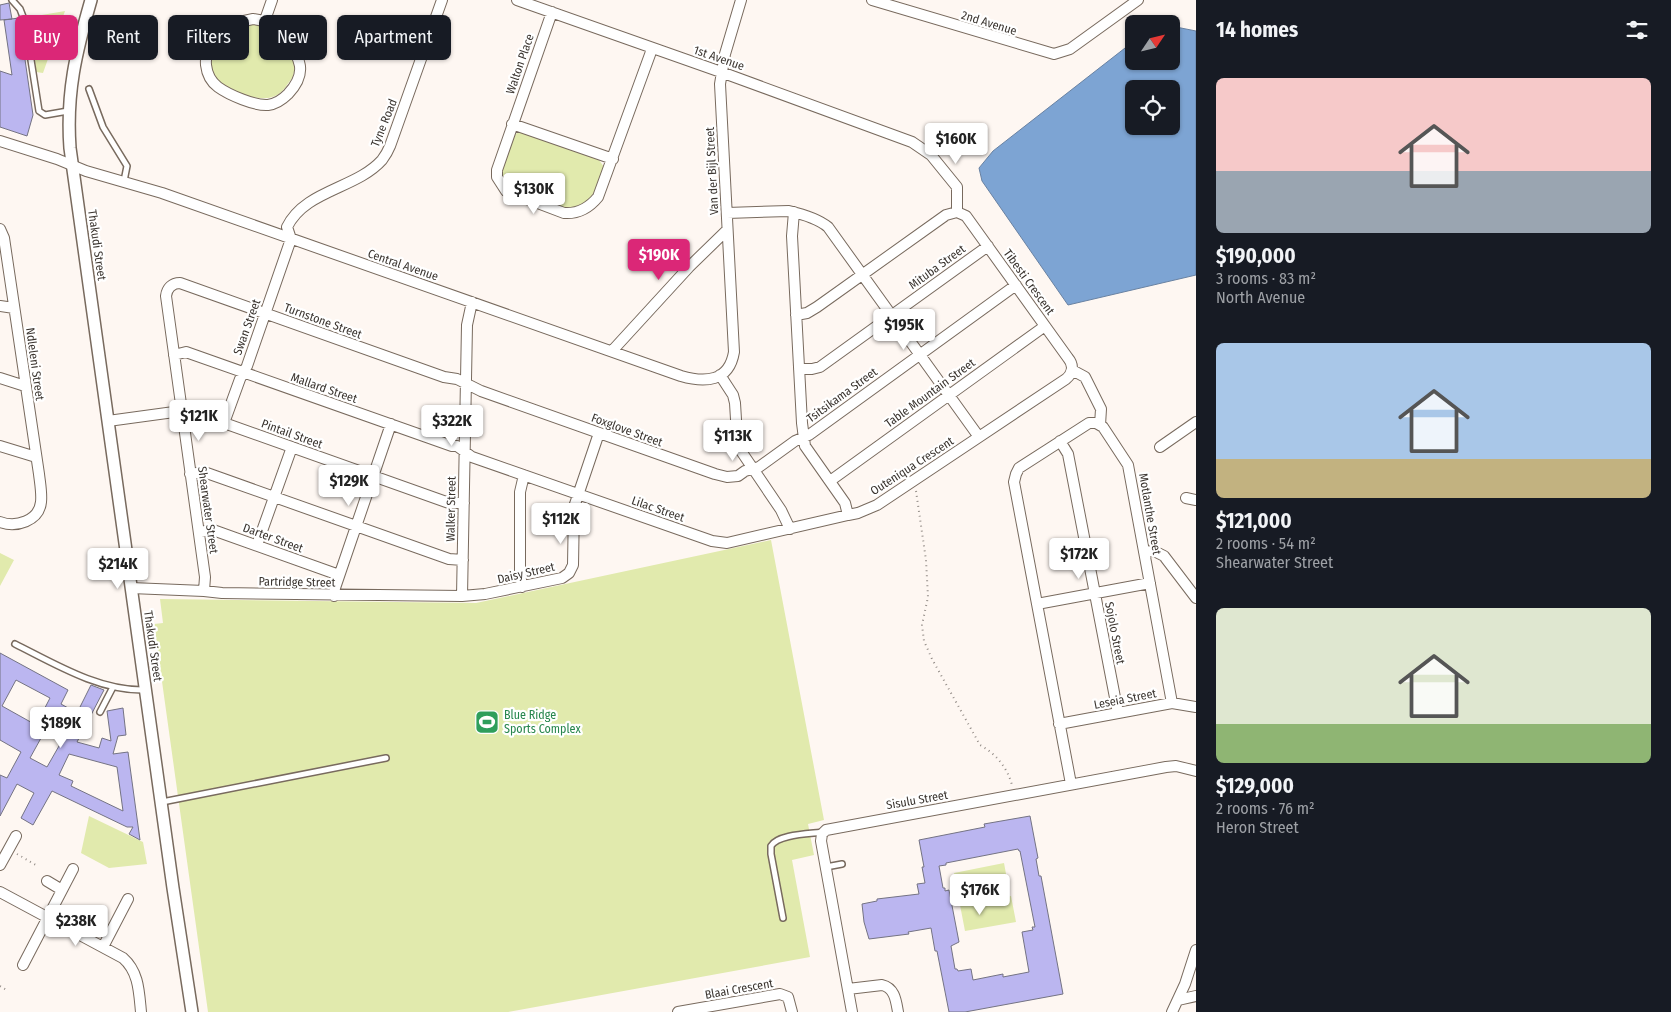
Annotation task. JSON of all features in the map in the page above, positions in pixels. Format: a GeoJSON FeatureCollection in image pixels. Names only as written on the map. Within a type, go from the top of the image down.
{"type":"FeatureCollection","features":[{"type":"Feature","properties":{"kind":"street","name":"Thakudi Street"},"geometry":{"type":"LineString","coordinates":[[91,0],[73,68],[68,111],[68,131],[145,690],[192,1012]]}},
{"type":"Feature","properties":{"kind":"street"},"geometry":{"type":"LineString","coordinates":[[267,15],[272,0]]}},
{"type":"Feature","properties":{"kind":"street","name":"Tyne Road"},"geometry":{"type":"LineString","coordinates":[[292,239],[288,228],[291,219],[302,208],[360,176],[383,159],[390,146],[442,0]]}},
{"type":"Feature","properties":{"kind":"street","name":"1st Avenue"},"geometry":{"type":"LineString","coordinates":[[518,0],[912,142],[931,155],[957,187],[957,212]]}},
{"type":"Feature","properties":{"kind":"street","name":"Van der Bijl Street"},"geometry":{"type":"LineString","coordinates":[[722,373],[733,358],[734,352],[720,84],[721,72],[741,0]]}},
{"type":"Feature","properties":{"kind":"street","name":"2nd Avenue"},"geometry":{"type":"LineString","coordinates":[[872,0],[1054,54],[1070,49],[1138,0]]}},
{"type":"Feature","properties":{"kind":"street","name":"Walton Place"},"geometry":{"type":"LineString","coordinates":[[552,12],[512,124],[497,170],[497,177],[506,191],[564,213],[573,214],[578,212],[592,205],[598,197],[652,48]]}},
{"type":"Feature","properties":{"kind":"street"},"geometry":{"type":"LineString","coordinates":[[246,20],[265,20],[288,42],[295,52],[301,68],[297,85],[286,96],[268,105],[234,95],[215,85],[207,75],[206,60],[211,42],[227,27],[246,20]]}},
{"type":"Feature","properties":{"kind":"street"},"geometry":{"type":"LineString","coordinates":[[512,124],[613,159]]}},
{"type":"Feature","properties":{"kind":"street","name":"Central Avenue"},"geometry":{"type":"LineString","coordinates":[[0,141],[72,164],[89,172],[124,181],[692,379],[706,380],[722,373]]}},
{"type":"Feature","properties":{"kind":"street"},"geometry":{"type":"LineString","coordinates":[[727,213],[778,210],[794,212],[816,219],[828,227],[979,437],[1066,379],[1072,370],[1085,377],[1101,409],[1100,425],[1085,424],[1022,466],[1017,470],[1014,478],[1071,784]]}},
{"type":"Feature","properties":{"kind":"street"},"geometry":{"type":"LineString","coordinates":[[794,212],[792,236],[805,446],[845,503],[848,515]]}},
{"type":"Feature","properties":{"kind":"street"},"geometry":{"type":"LineString","coordinates":[[796,315],[807,313],[817,307],[946,215],[957,212]]}},
{"type":"Feature","properties":{"kind":"street","name":"Tibesti Crescent"},"geometry":{"type":"LineString","coordinates":[[957,212],[969,219],[1071,361],[1072,370]]}},
{"type":"Feature","properties":{"kind":"street","name":"Ndleleni Street"},"geometry":{"type":"LineString","coordinates":[[0,229],[4,238],[24,386],[36,456],[41,503],[32,518],[25,522],[18,524],[0,522]]}},
{"type":"Feature","properties":{"kind":"street"},"geometry":{"type":"LineString","coordinates":[[612,351],[689,267],[727,230]]}},
{"type":"Feature","properties":{"kind":"street","name":"Swan Street"},"geometry":{"type":"LineString","coordinates":[[224,422],[292,239]]}},
{"type":"Feature","properties":{"kind":"street","name":"Mituba Street"},"geometry":{"type":"LineString","coordinates":[[799,369],[820,367],[988,246]]}},
{"type":"Feature","properties":{"kind":"street","name":"Turnstone Street"},"geometry":{"type":"LineString","coordinates":[[171,285],[180,283],[444,377],[457,379],[466,385]]}},
{"type":"Feature","properties":{"kind":"street","name":"Shearwater Street"},"geometry":{"type":"LineString","coordinates":[[171,285],[166,296],[205,577],[204,591]]}},
{"type":"Feature","properties":{"kind":"street","name":"Tsitsikama Street"},"geometry":{"type":"LineString","coordinates":[[804,437],[1016,285]]}},
{"type":"Feature","properties":{"kind":"street","name":"Walker Street"},"geometry":{"type":"LineString","coordinates":[[462,596],[467,325],[472,302]]}},
{"type":"Feature","properties":{"kind":"street"},"geometry":{"type":"LineString","coordinates":[[0,306],[14,308]]}},
{"type":"Feature","properties":{"kind":"street","name":"Table Mountain Street"},"geometry":{"type":"LineString","coordinates":[[830,481],[1045,326]]}},
{"type":"Feature","properties":{"kind":"street","name":"Mallard Street"},"geometry":{"type":"LineString","coordinates":[[174,355],[186,352],[452,446],[457,446],[464,452]]}},
{"type":"Feature","properties":{"kind":"street"},"geometry":{"type":"LineString","coordinates":[[722,373],[732,392],[735,403],[738,444],[741,451],[781,510],[790,529]]}},
{"type":"Feature","properties":{"kind":"street"},"geometry":{"type":"LineString","coordinates":[[0,378],[24,386]]}},
{"type":"Feature","properties":{"kind":"street","name":"Foxglove Street"},"geometry":{"type":"LineString","coordinates":[[466,385],[721,476],[738,476],[759,467],[804,437]]}},
{"type":"Feature","properties":{"kind":"street","name":"Pintail Street"},"geometry":{"type":"LineString","coordinates":[[108,421],[174,412],[196,414],[224,422],[448,503],[464,503]]}},
{"type":"Feature","properties":{"kind":"street"},"geometry":{"type":"LineString","coordinates":[[1160,447],[1196,422]]}},
{"type":"Feature","properties":{"kind":"street"},"geometry":{"type":"LineString","coordinates":[[334,596],[339,575],[390,424]]}},
{"type":"Feature","properties":{"kind":"street","name":"Motlanthe Street"},"geometry":{"type":"LineString","coordinates":[[1100,425],[1106,430],[1128,465],[1172,703]]}},
{"type":"Feature","properties":{"kind":"street","name":"Daisy Street"},"geometry":{"type":"LineString","coordinates":[[462,596],[485,594],[565,577],[572,569],[574,507],[598,433]]}},
{"type":"Feature","properties":{"kind":"street","name":"Outeniqua Crescent"},"geometry":{"type":"LineString","coordinates":[[848,515],[877,505],[979,437]]}},
{"type":"Feature","properties":{"kind":"street","name":"Sojolo Street"},"geometry":{"type":"LineString","coordinates":[[1060,441],[1068,454],[1118,713]]}},
{"type":"Feature","properties":{"kind":"street"},"geometry":{"type":"LineString","coordinates":[[0,446],[36,456]]}},
{"type":"Feature","properties":{"kind":"street"},"geometry":{"type":"LineString","coordinates":[[257,545],[292,447]]}},
{"type":"Feature","properties":{"kind":"street","name":"Lilac Street"},"geometry":{"type":"LineString","coordinates":[[464,452],[472,457],[717,543],[727,543],[848,515]]}},
{"type":"Feature","properties":{"kind":"street"},"geometry":{"type":"LineString","coordinates":[[190,474],[204,472],[449,559],[463,560]]}},
{"type":"Feature","properties":{"kind":"street"},"geometry":{"type":"LineString","coordinates":[[522,587],[520,573],[520,492],[524,475]]}},
{"type":"Feature","properties":{"kind":"street","name":"Darter Street"},"geometry":{"type":"LineString","coordinates":[[198,532],[213,530],[339,575]]}},
{"type":"Feature","properties":{"kind":"street"},"geometry":{"type":"LineString","coordinates":[[1144,552],[1154,551],[1164,556],[1196,598]]}},
{"type":"Feature","properties":{"kind":"street"},"geometry":{"type":"LineString","coordinates":[[1037,604],[1150,583]]}},
{"type":"Feature","properties":{"kind":"street","name":"Partridge Street"},"geometry":{"type":"LineString","coordinates":[[131,588],[334,596],[462,596]]}},
{"type":"Feature","properties":{"kind":"street","name":"Leseia Street"},"geometry":{"type":"LineString","coordinates":[[1059,724],[1172,703],[1196,707]]}},
{"type":"Feature","properties":{"kind":"street","name":"Sisulu Street"},"geometry":{"type":"LineString","coordinates":[[824,832],[828,829],[1166,767],[1176,766],[1196,771]]}},
{"type":"Feature","properties":{"kind":"street"},"geometry":{"type":"LineString","coordinates":[[824,832],[821,841],[852,1012]]}},
{"type":"Feature","properties":{"kind":"street"},"geometry":{"type":"LineString","coordinates":[[0,865],[16,836]]}},
{"type":"Feature","properties":{"kind":"street"},"geometry":{"type":"LineString","coordinates":[[23,965],[73,869]]}},
{"type":"Feature","properties":{"kind":"street"},"geometry":{"type":"LineString","coordinates":[[47,881],[62,890]]}},
{"type":"Feature","properties":{"kind":"street"},"geometry":{"type":"LineString","coordinates":[[0,892],[122,958],[132,968],[137,980],[142,1012]]}},
{"type":"Feature","properties":{"kind":"street"},"geometry":{"type":"LineString","coordinates":[[103,947],[128,899]]}},
{"type":"Feature","properties":{"kind":"street"},"geometry":{"type":"LineString","coordinates":[[1172,1012],[1192,966],[1196,950]]}},
{"type":"Feature","properties":{"kind":"street"},"geometry":{"type":"LineString","coordinates":[[848,989],[887,986],[893,993],[898,1012]]}},
{"type":"Feature","properties":{"kind":"street","name":"Blaai Crescent"},"geometry":{"type":"LineString","coordinates":[[678,1012],[711,1009],[783,994],[790,1001],[792,1012]]}},
{"type":"Feature","properties":{"kind":"street"},"geometry":{"type":"LineString","coordinates":[[1178,1000],[1196,996]]}},
{"type":"Feature","properties":{"kind":"lane"},"geometry":{"type":"LineString","coordinates":[[12,0],[20,9],[25,22],[39,111],[45,115],[68,111]]}},
{"type":"Feature","properties":{"kind":"lane"},"geometry":{"type":"LineString","coordinates":[[89,89],[102,127],[127,166],[124,181]]}},
{"type":"Feature","properties":{"kind":"lane"},"geometry":{"type":"LineString","coordinates":[[16,644],[63,668],[113,687],[145,690]]}},
{"type":"Feature","properties":{"kind":"lane"},"geometry":{"type":"LineString","coordinates":[[100,712],[113,687]]}},
{"type":"Feature","properties":{"kind":"lane"},"geometry":{"type":"LineString","coordinates":[[161,802],[386,758]]}},
{"type":"Feature","properties":{"kind":"lane"},"geometry":{"type":"LineString","coordinates":[[783,918],[771,846],[776,840],[784,837],[824,832]]}},
{"type":"Feature","properties":{"kind":"lane"},"geometry":{"type":"LineString","coordinates":[[826,867],[842,864]]}},
{"type":"Feature","properties":{"kind":"path"},"geometry":{"type":"LineString","coordinates":[[913,481],[918,500],[926,560],[928,597],[922,625],[924,641],[980,745],[992,752],[1001,762],[1011,782],[1014,795]]}},
{"type":"Feature","properties":{"kind":"path"},"geometry":{"type":"LineString","coordinates":[[9,849],[36,865]]}},
{"type":"Feature","properties":{"kind":"path"},"geometry":{"type":"LineString","coordinates":[[0,986],[8,991]]}},
{"type":"Feature","properties":{"kind":"green space"},"geometry":{"type":"Polygon","coordinates":[[[65,11],[64,15],[42,15],[65,11]]]}},
{"type":"Feature","properties":{"kind":"green space"},"geometry":{"type":"Polygon","coordinates":[[[259,23],[259,60],[293,60],[293,77],[279,94],[274,96],[258,98],[240,94],[217,82],[210,69],[211,60],[249,60],[249,24],[259,23]]]}},
{"type":"Feature","properties":{"kind":"green space"},"geometry":{"type":"Polygon","coordinates":[[[35,60],[48,60],[43,73],[36,72],[35,60]]]}},
{"type":"Feature","properties":{"kind":"green space"},"geometry":{"type":"Polygon","coordinates":[[[517,133],[522,133],[599,160],[604,167],[592,196],[581,205],[564,208],[511,187],[504,179],[503,166],[510,144],[517,133]]]}},
{"type":"Feature","properties":{"kind":"green space","name":"Blue Ridge Sports Complex"},"geometry":{"type":"Polygon","coordinates":[[[771,540],[824,820],[808,824],[814,855],[792,860],[810,957],[508,1012],[208,1012],[154,624],[163,623],[160,599],[476,603],[771,540]]]}},
{"type":"Feature","properties":{"kind":"green space"},"geometry":{"type":"Polygon","coordinates":[[[0,553],[14,560],[0,586],[0,553]]]}},
{"type":"Feature","properties":{"kind":"green space"},"geometry":{"type":"Polygon","coordinates":[[[89,816],[143,842],[147,864],[109,868],[81,853],[89,816]]]}},
{"type":"Feature","properties":{"kind":"green space"},"geometry":{"type":"Polygon","coordinates":[[[1004,863],[1009,890],[959,899],[954,873],[1004,863]]]}},
{"type":"Feature","properties":{"kind":"green space"},"geometry":{"type":"Polygon","coordinates":[[[1011,896],[1016,922],[965,931],[960,905],[1011,896]]]}},
{"type":"Feature","properties":{"kind":"water"},"geometry":{"type":"Polygon","coordinates":[[[1180,28],[1196,31],[1196,275],[1068,305],[982,181],[979,168],[993,151],[1125,48],[1125,70],[1180,70],[1180,28]]]}},
{"type":"Feature","properties":{"kind":"building"},"geometry":{"type":"Polygon","coordinates":[[[9,3],[12,19],[0,20],[0,5],[9,3]]]}},
{"type":"Feature","properties":{"kind":"building"},"geometry":{"type":"Polygon","coordinates":[[[15,19],[15,60],[25,60],[33,115],[27,136],[0,127],[0,71],[12,75],[4,20],[15,19]]]}},
{"type":"Feature","properties":{"kind":"building"},"geometry":{"type":"Polygon","coordinates":[[[0,653],[68,690],[61,704],[77,713],[91,685],[104,690],[77,742],[99,748],[102,738],[111,741],[107,711],[123,708],[126,735],[118,736],[113,754],[128,752],[140,840],[129,834],[133,827],[127,827],[52,791],[33,825],[21,818],[34,793],[17,784],[0,816],[0,775],[7,778],[21,752],[0,740],[0,653]],[[16,680],[2,706],[36,725],[50,698],[16,680]],[[46,729],[30,758],[47,767],[63,739],[46,729]],[[69,754],[59,775],[73,781],[71,786],[123,811],[117,767],[69,754]]]}},
{"type":"Feature","properties":{"kind":"building"},"geometry":{"type":"Polygon","coordinates":[[[1030,816],[1038,858],[1036,859],[1039,876],[1041,876],[1063,994],[965,1012],[949,1012],[931,928],[908,932],[909,934],[869,939],[864,922],[862,904],[877,901],[877,899],[919,894],[917,884],[925,883],[919,840],[985,827],[984,824],[1030,816]],[[1018,849],[939,866],[943,888],[945,888],[945,891],[949,890],[959,942],[951,946],[955,969],[958,971],[971,969],[973,980],[1003,974],[1003,977],[1029,972],[1022,932],[1033,930],[1032,927],[1035,927],[1018,849]]]}},
{"type":"Feature","properties":{"kind":"place","name":"Blue Ridge Sports Complex"},"geometry":{"type":"Point","coordinates":[487,722]}}]}
